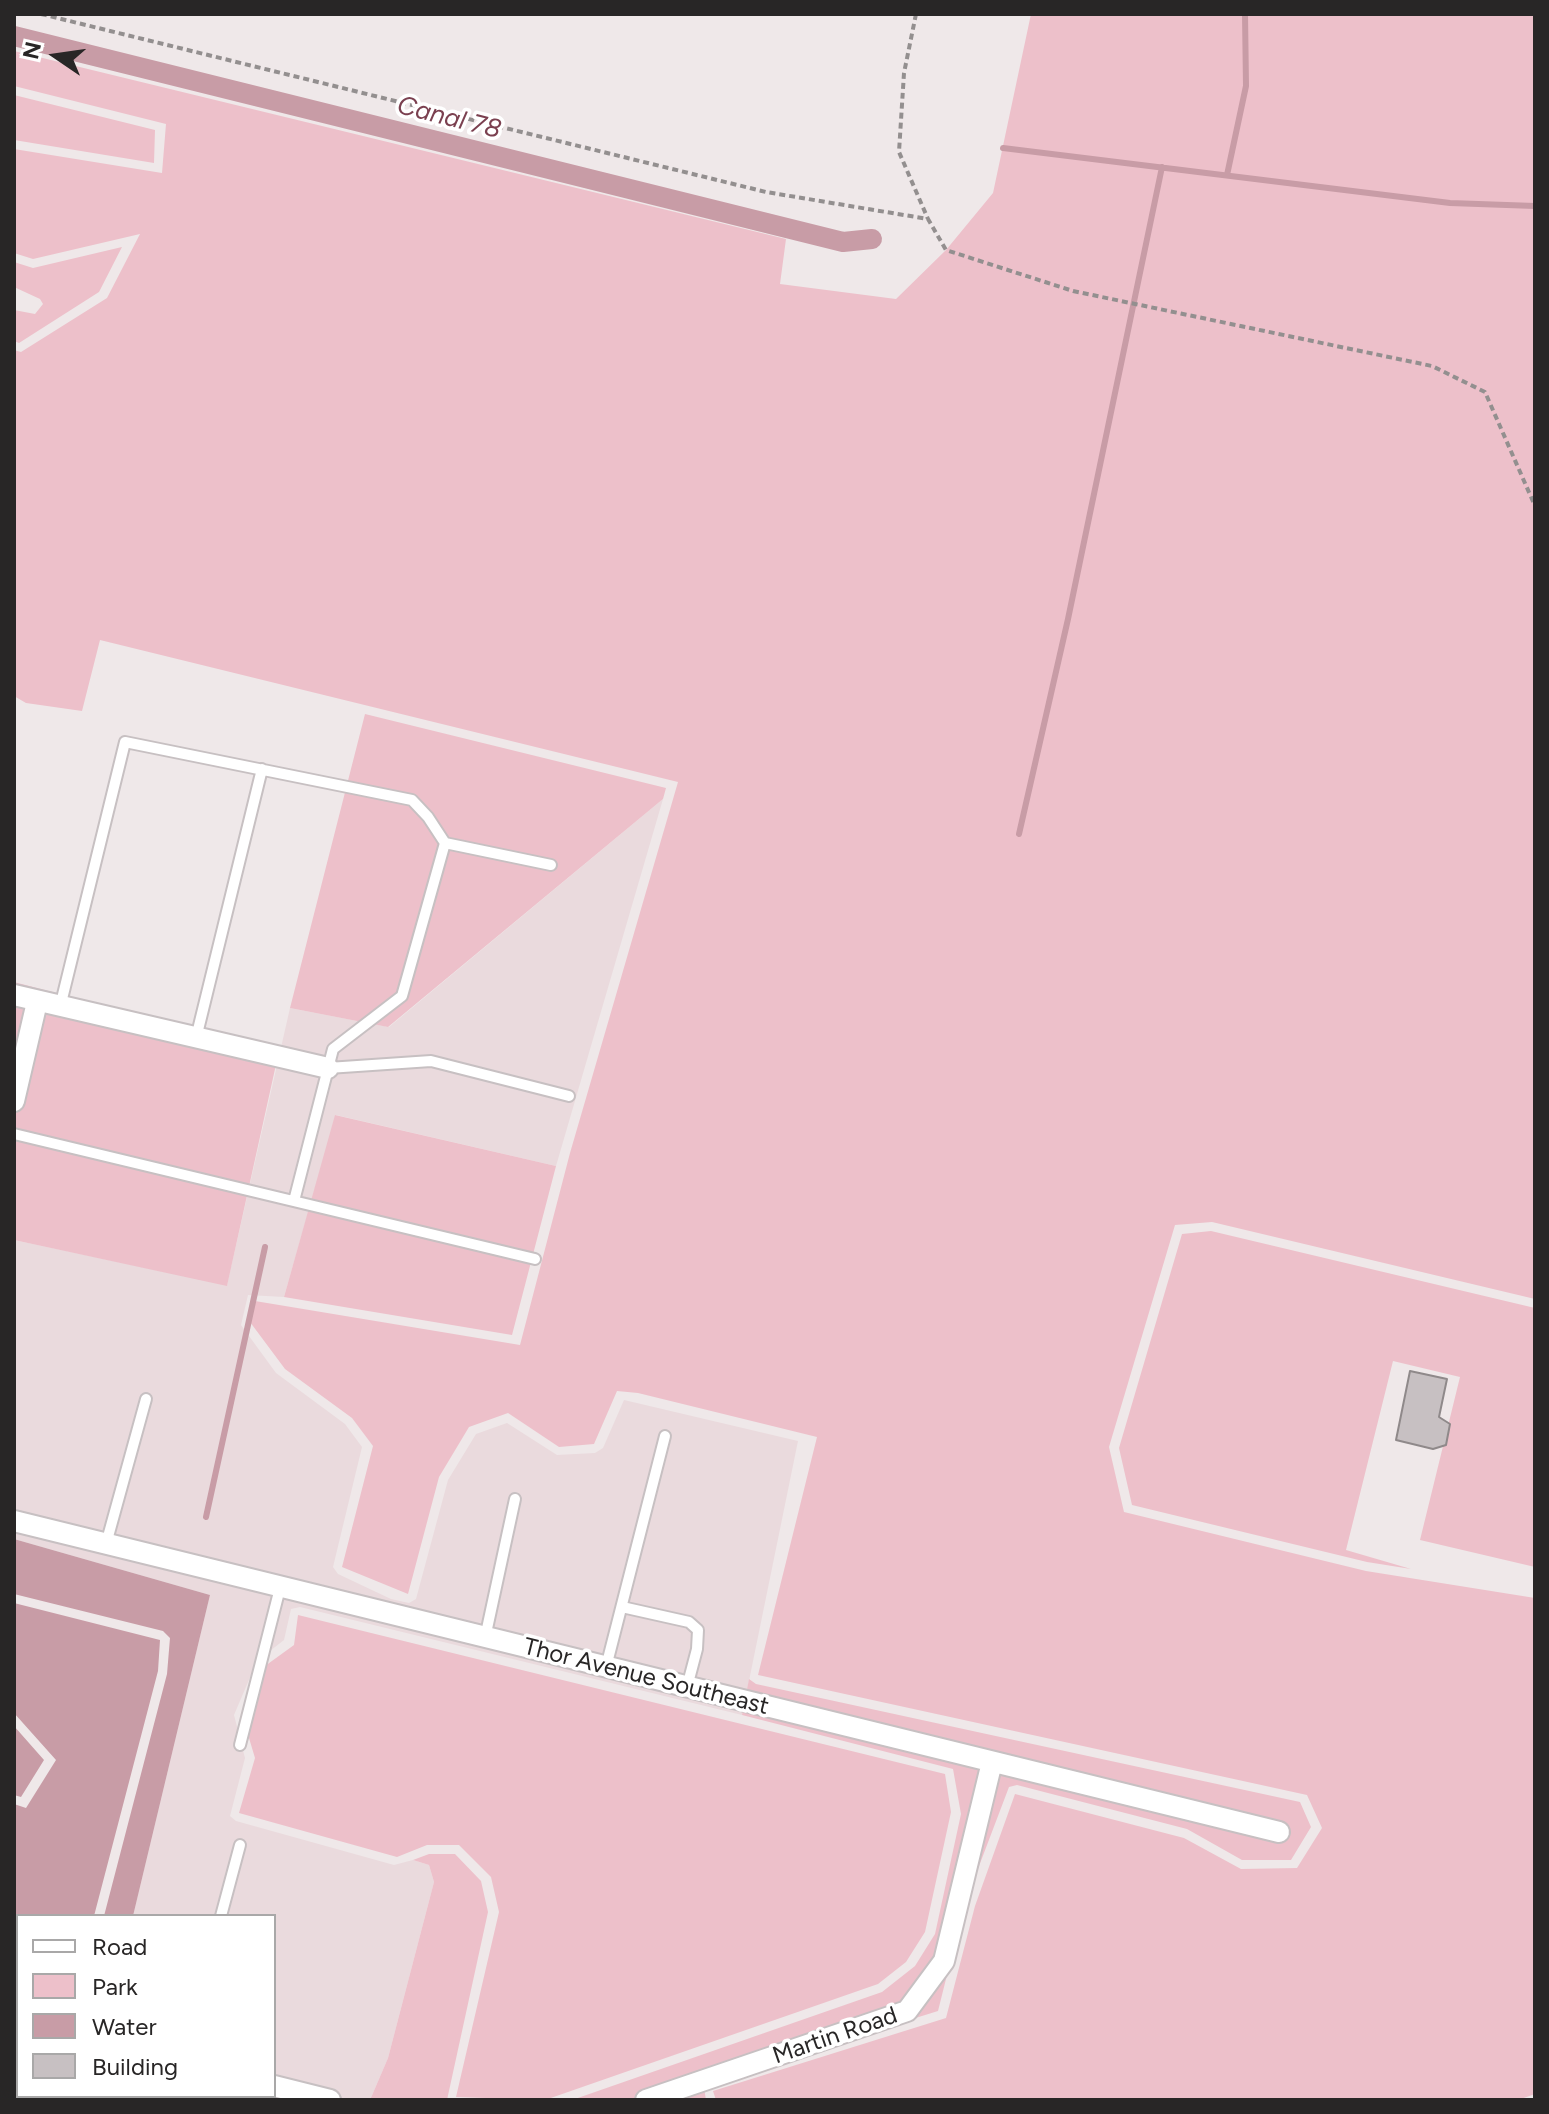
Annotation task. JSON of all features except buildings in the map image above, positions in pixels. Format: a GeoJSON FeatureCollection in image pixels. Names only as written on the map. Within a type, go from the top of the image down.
{"type":"FeatureCollection","features":[{"type":"Feature","properties":{"kind":"street"},"geometry":{"type":"LineString","coordinates":[[14,995],[328,1068]]}},
{"type":"Feature","properties":{"kind":"street"},"geometry":{"type":"LineString","coordinates":[[14,1101],[37,1002]]}},
{"type":"Feature","properties":{"kind":"street","name":"Thor Avenue Southeast"},"geometry":{"type":"LineString","coordinates":[[14,1521],[1279,1832]]}},
{"type":"Feature","properties":{"kind":"street","name":"Martin Road"},"geometry":{"type":"LineString","coordinates":[[646,2100],[907,2011],[944,1961],[992,1762]]}},
{"type":"Feature","properties":{"kind":"street"},"geometry":{"type":"LineString","coordinates":[[276,2086],[330,2100]]}},
{"type":"Feature","properties":{"kind":"lane"},"geometry":{"type":"LineString","coordinates":[[60,1007],[125,742],[412,800],[445,843],[551,865]]}},
{"type":"Feature","properties":{"kind":"lane"},"geometry":{"type":"LineString","coordinates":[[196,1038],[262,769]]}},
{"type":"Feature","properties":{"kind":"lane"},"geometry":{"type":"LineString","coordinates":[[294,1201],[333,1049],[402,996],[445,843]]}},
{"type":"Feature","properties":{"kind":"lane"},"geometry":{"type":"LineString","coordinates":[[328,1068],[431,1061],[569,1096]]}},
{"type":"Feature","properties":{"kind":"lane"},"geometry":{"type":"LineString","coordinates":[[14,1134],[535,1259]]}},
{"type":"Feature","properties":{"kind":"lane"},"geometry":{"type":"LineString","coordinates":[[106,1544],[146,1399]]}},
{"type":"Feature","properties":{"kind":"lane"},"geometry":{"type":"LineString","coordinates":[[606,1667],[665,1436]]}},
{"type":"Feature","properties":{"kind":"lane"},"geometry":{"type":"LineString","coordinates":[[485,1638],[515,1499]]}},
{"type":"Feature","properties":{"kind":"lane"},"geometry":{"type":"LineString","coordinates":[[240,1745],[280,1588]]}},
{"type":"Feature","properties":{"kind":"lane"},"geometry":{"type":"LineString","coordinates":[[622,1607],[689,1622],[698,1630],[697,1649],[687,1687]]}},
{"type":"Feature","properties":{"kind":"lane"},"geometry":{"type":"LineString","coordinates":[[222,1914],[240,1845]]}},
{"type":"Feature","properties":{"kind":"path"},"geometry":{"type":"LineString","coordinates":[[41,14],[766,192],[928,219]]}},
{"type":"Feature","properties":{"kind":"path"},"geometry":{"type":"LineString","coordinates":[[916,14],[904,73],[899,152],[928,219],[946,250],[1073,291],[1432,366],[1485,392],[1535,506]]}},
{"type":"Feature","properties":{"kind":"shaded area"},"geometry":{"type":"Polygon","coordinates":[[[663,799],[556,1166],[336,1115],[284,1297],[248,1295],[241,1325],[276,1373],[345,1424],[362,1447],[333,1567],[338,1574],[391,1599],[409,1603],[416,1599],[448,1480],[476,1434],[507,1423],[557,1455],[595,1453],[603,1448],[624,1400],[798,1441],[742,1715],[300,1607],[291,1609],[284,1640],[257,1661],[234,1715],[245,1758],[230,1816],[236,1821],[394,1865],[413,1860],[429,1865],[434,1882],[388,2058],[370,2100],[310,2100],[276,2092],[276,1914],[133,1914],[210,1595],[14,1539],[14,1240],[227,1285],[290,1008],[389,1027],[663,799]]]}},
{"type":"Feature","properties":{"kind":"green space"},"geometry":{"type":"Polygon","coordinates":[[[1031,14],[1535,14],[1535,1299],[1212,1222],[1175,1225],[1109,1447],[1124,1512],[1366,1571],[1535,1598],[1535,2094],[1518,2100],[716,2100],[713,2091],[946,2018],[975,1906],[1015,1794],[1184,1838],[1241,1869],[1297,1868],[1322,1828],[1307,1795],[758,1675],[817,1437],[638,1393],[617,1391],[594,1444],[559,1447],[508,1413],[469,1427],[439,1477],[408,1594],[342,1567],[373,1446],[352,1418],[285,1369],[250,1322],[255,1301],[520,1345],[570,1153],[678,782],[100,640],[82,711],[26,703],[14,696],[14,350],[21,352],[107,298],[140,234],[33,259],[14,253],[14,149],[162,173],[166,124],[14,86],[14,51],[786,239],[780,284],[896,299],[946,250],[993,193],[1031,14]]]}},
{"type":"Feature","properties":{"kind":"green space"},"geometry":{"type":"Polygon","coordinates":[[[14,95],[155,130],[154,163],[14,140],[14,95]]]}},
{"type":"Feature","properties":{"kind":"green space"},"geometry":{"type":"Polygon","coordinates":[[[122,247],[99,292],[19,343],[14,341],[14,310],[35,314],[43,304],[40,299],[14,287],[14,262],[33,268],[122,247]]]}},
{"type":"Feature","properties":{"kind":"green space"},"geometry":{"type":"Polygon","coordinates":[[[365,714],[666,788],[663,799],[388,1027],[290,1008],[365,714]]]}},
{"type":"Feature","properties":{"kind":"green space"},"geometry":{"type":"Polygon","coordinates":[[[14,982],[279,1051],[227,1286],[14,1240],[14,982]]]}},
{"type":"Feature","properties":{"kind":"green space"},"geometry":{"type":"Polygon","coordinates":[[[335,1115],[556,1166],[512,1335],[284,1297],[335,1115]]]}},
{"type":"Feature","properties":{"kind":"green space"},"geometry":{"type":"Polygon","coordinates":[[[1211,1231],[1535,1308],[1535,1567],[1420,1540],[1460,1377],[1393,1361],[1346,1550],[1411,1569],[1367,1562],[1132,1505],[1119,1448],[1182,1234],[1211,1231]]]}},
{"type":"Feature","properties":{"kind":"green space"},"geometry":{"type":"Polygon","coordinates":[[[298,1615],[945,1774],[951,1812],[925,1932],[906,1962],[878,1984],[545,2100],[456,2097],[499,1912],[491,1877],[459,1845],[427,1845],[397,1857],[239,1813],[255,1758],[243,1718],[265,1666],[294,1645],[298,1615]]]}},
{"type":"Feature","properties":{"kind":"green space"},"geometry":{"type":"Polygon","coordinates":[[[749,1679],[756,1684],[1300,1802],[1311,1827],[1291,1860],[1242,1860],[1187,1829],[1017,1785],[1009,1787],[965,1903],[938,2011],[710,2082],[704,2088],[706,2100],[572,2100],[882,1992],[915,1966],[935,1934],[961,1814],[953,1769],[742,1715],[749,1679]]]}},
{"type":"Feature","properties":{"kind":"green space"},"geometry":{"type":"Polygon","coordinates":[[[429,1854],[455,1854],[481,1881],[488,1912],[447,2100],[370,2100],[388,2058],[434,1882],[429,1865],[413,1860],[429,1854]]]}},
{"type":"Feature","properties":{"kind":"green space"},"geometry":{"type":"Polygon","coordinates":[[[276,2096],[310,2100],[22,2100],[276,2096]]]}},
{"type":"Feature","properties":{"kind":"water"},"geometry":{"type":"Polygon","coordinates":[[[14,1539],[210,1595],[133,1914],[105,1914],[167,1674],[170,1638],[163,1631],[14,1594],[14,1539]]]}},
{"type":"Feature","properties":{"kind":"water"},"geometry":{"type":"Polygon","coordinates":[[[14,1603],[160,1640],[158,1671],[95,1914],[16,1914],[16,1934],[14,1804],[26,1808],[56,1760],[14,1713],[14,1603]]]}},
{"type":"Feature","properties":{"kind":"water"},"geometry":{"type":"Polygon","coordinates":[[[14,1726],[44,1760],[21,1797],[14,1795],[14,1726]]]}},
{"type":"Feature","properties":{"kind":"waterway"},"geometry":{"type":"LineString","coordinates":[[1227,175],[1246,86],[1245,14]]}},
{"type":"Feature","properties":{"kind":"waterway","name":"Canal 78"},"geometry":{"type":"LineString","coordinates":[[14,36],[843,242],[872,239]]}},
{"type":"Feature","properties":{"kind":"waterway"},"geometry":{"type":"LineString","coordinates":[[1003,148],[1450,203],[1535,206]]}},
{"type":"Feature","properties":{"kind":"waterway"},"geometry":{"type":"LineString","coordinates":[[1019,834],[1068,619],[1162,167]]}},
{"type":"Feature","properties":{"kind":"waterway"},"geometry":{"type":"LineString","coordinates":[[206,1517],[265,1247]]}}]}
